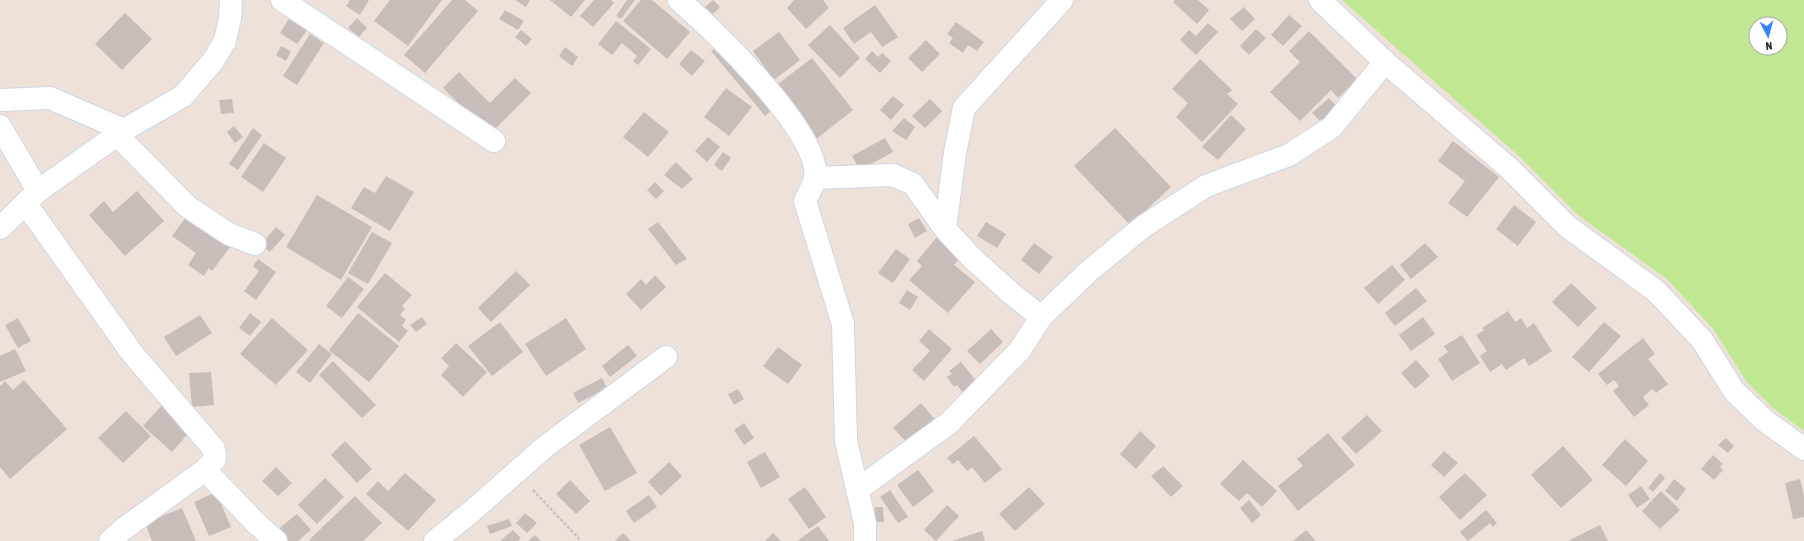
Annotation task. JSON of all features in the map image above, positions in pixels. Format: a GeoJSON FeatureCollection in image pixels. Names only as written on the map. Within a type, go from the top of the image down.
{"type":"FeatureCollection","features":[{"type":"Feature","properties":{"kind":"street"},"geometry":{"type":"LineString","coordinates":[[0,228],[32,197],[120,132],[182,96],[213,61],[225,41],[230,18],[231,0]]}},
{"type":"Feature","properties":{"kind":"street"},"geometry":{"type":"LineString","coordinates":[[282,0],[494,141]]}},
{"type":"Feature","properties":{"kind":"street"},"geometry":{"type":"LineString","coordinates":[[679,0],[716,33],[747,64],[792,121],[812,154],[815,178],[805,200],[843,324],[846,441],[865,523],[865,541]]}},
{"type":"Feature","properties":{"kind":"street"},"geometry":{"type":"LineString","coordinates":[[945,228],[955,153],[964,108],[1062,0]]}},
{"type":"Feature","properties":{"kind":"street"},"geometry":{"type":"LineString","coordinates":[[1320,0],[1385,62],[1509,168],[1568,227],[1656,291],[1702,340],[1734,391],[1764,420],[1804,449]]}},
{"type":"Feature","properties":{"kind":"street"},"geometry":{"type":"LineString","coordinates":[[857,490],[949,423],[1020,350],[1041,317],[1089,271],[1144,226],[1206,186],[1290,155],[1332,127],[1385,62]]}},
{"type":"Feature","properties":{"kind":"street"},"geometry":{"type":"LineString","coordinates":[[0,100],[50,98],[120,132],[188,207],[229,234],[255,244]]}},
{"type":"Feature","properties":{"kind":"street"},"geometry":{"type":"LineString","coordinates":[[0,126],[32,197],[132,353],[214,449],[215,459],[205,470],[122,530],[110,541]]}},
{"type":"Feature","properties":{"kind":"street"},"geometry":{"type":"LineString","coordinates":[[815,178],[893,175],[913,184],[945,228],[973,259],[1012,294],[1041,317]]}},
{"type":"Feature","properties":{"kind":"street"},"geometry":{"type":"LineString","coordinates":[[435,541],[471,512],[546,446],[666,357]]}},
{"type":"Feature","properties":{"kind":"street"},"geometry":{"type":"LineString","coordinates":[[205,470],[257,524],[276,541]]}},
{"type":"Feature","properties":{"kind":"path"},"geometry":{"type":"LineString","coordinates":[[516,472],[581,541]]}},
{"type":"Feature","properties":{"kind":"green space"},"geometry":{"type":"Polygon","coordinates":[[[1342,0],[1804,0],[1804,431],[1773,408],[1746,381],[1714,330],[1667,279],[1578,215],[1520,157],[1342,0]]]}},
{"type":"Feature","properties":{"kind":"building"},"geometry":{"type":"Polygon","coordinates":[[[350,0],[369,0],[360,15],[346,6],[350,0]]]}},
{"type":"Feature","properties":{"kind":"building"},"geometry":{"type":"Polygon","coordinates":[[[390,0],[442,0],[408,46],[374,21],[390,0]]]}},
{"type":"Feature","properties":{"kind":"building"},"geometry":{"type":"Polygon","coordinates":[[[452,0],[465,0],[478,11],[425,73],[404,55],[452,0]]]}},
{"type":"Feature","properties":{"kind":"building"},"geometry":{"type":"Polygon","coordinates":[[[515,0],[530,0],[526,7],[515,0]]]}},
{"type":"Feature","properties":{"kind":"building"},"geometry":{"type":"Polygon","coordinates":[[[550,0],[585,0],[571,17],[550,0]]]}},
{"type":"Feature","properties":{"kind":"building"},"geometry":{"type":"Polygon","coordinates":[[[594,0],[611,0],[614,3],[593,27],[580,16],[594,0]]]}},
{"type":"Feature","properties":{"kind":"building"},"geometry":{"type":"Polygon","coordinates":[[[627,0],[635,0],[621,19],[616,16],[627,0]]]}},
{"type":"Feature","properties":{"kind":"building"},"geometry":{"type":"Polygon","coordinates":[[[641,0],[652,0],[690,32],[667,59],[623,21],[641,0]]]}},
{"type":"Feature","properties":{"kind":"building"},"geometry":{"type":"Polygon","coordinates":[[[713,0],[720,7],[713,14],[705,7],[713,0]]]}},
{"type":"Feature","properties":{"kind":"building"},"geometry":{"type":"Polygon","coordinates":[[[794,0],[823,0],[829,8],[806,29],[787,8],[794,0]]]}},
{"type":"Feature","properties":{"kind":"building"},"geometry":{"type":"Polygon","coordinates":[[[1175,0],[1198,0],[1209,10],[1197,24],[1173,2],[1175,0]]]}},
{"type":"Feature","properties":{"kind":"building"},"geometry":{"type":"Polygon","coordinates":[[[875,5],[898,37],[882,47],[871,32],[854,44],[843,28],[875,5]]]}},
{"type":"Feature","properties":{"kind":"building"},"geometry":{"type":"Polygon","coordinates":[[[1244,7],[1255,19],[1242,31],[1230,19],[1244,7]]]}},
{"type":"Feature","properties":{"kind":"building"},"geometry":{"type":"Polygon","coordinates":[[[505,10],[524,21],[518,30],[499,19],[505,10]]]}},
{"type":"Feature","properties":{"kind":"building"},"geometry":{"type":"Polygon","coordinates":[[[125,13],[152,39],[122,70],[95,44],[125,13]]]}},
{"type":"Feature","properties":{"kind":"building"},"geometry":{"type":"Polygon","coordinates":[[[1289,15],[1302,26],[1283,46],[1271,35],[1289,15]]]}},
{"type":"Feature","properties":{"kind":"building"},"geometry":{"type":"Polygon","coordinates":[[[290,17],[308,29],[297,44],[280,33],[290,17]]]}},
{"type":"Feature","properties":{"kind":"building"},"geometry":{"type":"Polygon","coordinates":[[[357,18],[367,28],[359,37],[348,28],[357,18]]]}},
{"type":"Feature","properties":{"kind":"building"},"geometry":{"type":"Polygon","coordinates":[[[616,21],[651,49],[638,65],[633,61],[637,56],[622,43],[612,55],[598,44],[616,21]]]}},
{"type":"Feature","properties":{"kind":"building"},"geometry":{"type":"Polygon","coordinates":[[[956,22],[984,42],[977,51],[968,45],[963,53],[949,43],[953,38],[947,34],[956,22]]]}},
{"type":"Feature","properties":{"kind":"building"},"geometry":{"type":"Polygon","coordinates":[[[1208,23],[1218,32],[1196,55],[1180,40],[1189,30],[1196,36],[1208,23]]]}},
{"type":"Feature","properties":{"kind":"building"},"geometry":{"type":"Polygon","coordinates":[[[830,25],[860,58],[840,78],[808,45],[830,25]]]}},
{"type":"Feature","properties":{"kind":"building"},"geometry":{"type":"Polygon","coordinates":[[[1256,29],[1266,38],[1249,55],[1240,46],[1256,29]]]}},
{"type":"Feature","properties":{"kind":"building"},"geometry":{"type":"Polygon","coordinates":[[[521,30],[532,39],[526,46],[515,37],[521,30]]]}},
{"type":"Feature","properties":{"kind":"building"},"geometry":{"type":"Polygon","coordinates":[[[1309,31],[1357,79],[1338,98],[1331,90],[1300,121],[1270,92],[1300,62],[1289,51],[1309,31]]]}},
{"type":"Feature","properties":{"kind":"building"},"geometry":{"type":"Polygon","coordinates":[[[779,32],[800,60],[774,80],[753,51],[779,32]]]}},
{"type":"Feature","properties":{"kind":"building"},"geometry":{"type":"Polygon","coordinates":[[[310,34],[324,43],[297,85],[283,76],[310,34]]]}},
{"type":"Feature","properties":{"kind":"building"},"geometry":{"type":"Polygon","coordinates":[[[926,40],[940,54],[922,72],[908,58],[926,40]]]}},
{"type":"Feature","properties":{"kind":"building"},"geometry":{"type":"Polygon","coordinates":[[[722,43],[776,107],[765,116],[711,51],[722,43]]]}},
{"type":"Feature","properties":{"kind":"building"},"geometry":{"type":"Polygon","coordinates":[[[281,46],[291,51],[286,61],[276,55],[281,46]]]}},
{"type":"Feature","properties":{"kind":"building"},"geometry":{"type":"Polygon","coordinates":[[[565,47],[578,57],[572,66],[559,56],[565,47]]]}},
{"type":"Feature","properties":{"kind":"building"},"geometry":{"type":"Polygon","coordinates":[[[691,50],[705,61],[692,76],[679,64],[691,50]]]}},
{"type":"Feature","properties":{"kind":"building"},"geometry":{"type":"Polygon","coordinates":[[[872,51],[878,57],[882,53],[891,61],[880,73],[865,59],[872,51]]]}},
{"type":"Feature","properties":{"kind":"building"},"geometry":{"type":"Polygon","coordinates":[[[812,58],[853,110],[815,140],[774,87],[812,58]]]}},
{"type":"Feature","properties":{"kind":"building"},"geometry":{"type":"Polygon","coordinates":[[[1200,59],[1232,90],[1227,94],[1238,104],[1202,142],[1176,117],[1188,103],[1172,89],[1200,59]]]}},
{"type":"Feature","properties":{"kind":"building"},"geometry":{"type":"Polygon","coordinates":[[[459,72],[490,103],[515,78],[531,93],[490,134],[443,88],[459,72]]]}},
{"type":"Feature","properties":{"kind":"building"},"geometry":{"type":"Polygon","coordinates":[[[726,88],[752,107],[729,136],[704,117],[726,88]]]}},
{"type":"Feature","properties":{"kind":"building"},"geometry":{"type":"Polygon","coordinates":[[[893,96],[904,105],[891,120],[880,110],[893,96]]]}},
{"type":"Feature","properties":{"kind":"building"},"geometry":{"type":"Polygon","coordinates":[[[1329,98],[1340,110],[1324,125],[1312,113],[1329,98]]]}},
{"type":"Feature","properties":{"kind":"building"},"geometry":{"type":"Polygon","coordinates":[[[232,99],[234,113],[221,114],[219,100],[232,99]]]}},
{"type":"Feature","properties":{"kind":"building"},"geometry":{"type":"Polygon","coordinates":[[[930,99],[942,111],[925,128],[912,116],[930,99]]]}},
{"type":"Feature","properties":{"kind":"building"},"geometry":{"type":"Polygon","coordinates":[[[644,112],[669,132],[648,157],[623,137],[644,112]]]}},
{"type":"Feature","properties":{"kind":"building"},"geometry":{"type":"Polygon","coordinates":[[[1231,115],[1246,129],[1218,160],[1202,147],[1231,115]]]}},
{"type":"Feature","properties":{"kind":"building"},"geometry":{"type":"Polygon","coordinates":[[[904,118],[915,127],[906,140],[892,131],[904,118]]]}},
{"type":"Feature","properties":{"kind":"building"},"geometry":{"type":"Polygon","coordinates":[[[234,126],[243,137],[235,143],[227,132],[234,126]]]}},
{"type":"Feature","properties":{"kind":"building"},"geometry":{"type":"Polygon","coordinates":[[[253,128],[262,135],[238,170],[229,164],[253,128]]]}},
{"type":"Feature","properties":{"kind":"building"},"geometry":{"type":"Polygon","coordinates":[[[1115,128],[1171,187],[1130,225],[1074,166],[1115,128]]]}},
{"type":"Feature","properties":{"kind":"building"},"geometry":{"type":"Polygon","coordinates":[[[708,137],[720,147],[707,162],[695,151],[708,137]]]}},
{"type":"Feature","properties":{"kind":"building"},"geometry":{"type":"Polygon","coordinates":[[[885,138],[893,152],[860,170],[852,156],[885,138]]]}},
{"type":"Feature","properties":{"kind":"building"},"geometry":{"type":"Polygon","coordinates":[[[1453,141],[1499,177],[1467,217],[1448,203],[1465,181],[1438,161],[1453,141]]]}},
{"type":"Feature","properties":{"kind":"building"},"geometry":{"type":"Polygon","coordinates":[[[264,143],[286,158],[263,192],[241,177],[264,143]]]}},
{"type":"Feature","properties":{"kind":"building"},"geometry":{"type":"Polygon","coordinates":[[[723,152],[731,158],[722,171],[714,165],[723,152]]]}},
{"type":"Feature","properties":{"kind":"building"},"geometry":{"type":"Polygon","coordinates":[[[676,162],[693,179],[682,189],[664,175],[676,162]]]}},
{"type":"Feature","properties":{"kind":"building"},"geometry":{"type":"Polygon","coordinates":[[[386,176],[414,192],[390,231],[351,208],[364,187],[375,193],[386,176]]]}},
{"type":"Feature","properties":{"kind":"building"},"geometry":{"type":"Polygon","coordinates":[[[655,182],[664,191],[656,199],[647,190],[655,182]]]}},
{"type":"Feature","properties":{"kind":"building"},"geometry":{"type":"Polygon","coordinates":[[[137,191],[164,221],[125,256],[89,215],[104,201],[113,212],[137,191]]]}},
{"type":"Feature","properties":{"kind":"building"},"geometry":{"type":"Polygon","coordinates":[[[317,195],[372,227],[341,280],[286,247],[317,195]]]}},
{"type":"Feature","properties":{"kind":"building"},"geometry":{"type":"Polygon","coordinates":[[[1514,205],[1536,222],[1518,246],[1496,229],[1514,205]]]}},
{"type":"Feature","properties":{"kind":"building"},"geometry":{"type":"Polygon","coordinates":[[[189,213],[233,243],[212,271],[209,268],[204,276],[188,265],[196,253],[172,236],[189,213]]]}},
{"type":"Feature","properties":{"kind":"building"},"geometry":{"type":"Polygon","coordinates":[[[919,218],[927,231],[915,238],[908,224],[919,218]]]}},
{"type":"Feature","properties":{"kind":"building"},"geometry":{"type":"Polygon","coordinates":[[[658,222],[687,259],[676,265],[648,229],[658,222]]]}},
{"type":"Feature","properties":{"kind":"building"},"geometry":{"type":"Polygon","coordinates":[[[986,222],[1006,234],[997,248],[977,236],[986,222]]]}},
{"type":"Feature","properties":{"kind":"building"},"geometry":{"type":"Polygon","coordinates":[[[276,227],[285,235],[270,252],[261,244],[276,227]]]}},
{"type":"Feature","properties":{"kind":"building"},"geometry":{"type":"Polygon","coordinates":[[[372,232],[392,243],[368,284],[348,273],[372,232]]]}},
{"type":"Feature","properties":{"kind":"building"},"geometry":{"type":"Polygon","coordinates":[[[937,237],[961,257],[954,265],[975,282],[948,313],[909,280],[922,266],[917,261],[937,237]]]}},
{"type":"Feature","properties":{"kind":"building"},"geometry":{"type":"Polygon","coordinates":[[[1034,243],[1053,257],[1039,274],[1021,260],[1034,243]]]}},
{"type":"Feature","properties":{"kind":"building"},"geometry":{"type":"Polygon","coordinates":[[[1425,243],[1438,257],[1411,279],[1400,265],[1425,243]]]}},
{"type":"Feature","properties":{"kind":"building"},"geometry":{"type":"Polygon","coordinates":[[[896,249],[910,259],[893,283],[878,273],[896,249]]]}},
{"type":"Feature","properties":{"kind":"building"},"geometry":{"type":"Polygon","coordinates":[[[258,259],[276,272],[256,300],[244,291],[259,271],[253,266],[258,259]]]}},
{"type":"Feature","properties":{"kind":"building"},"geometry":{"type":"Polygon","coordinates":[[[1392,265],[1405,280],[1378,304],[1364,288],[1392,265]]]}},
{"type":"Feature","properties":{"kind":"building"},"geometry":{"type":"Polygon","coordinates":[[[516,271],[530,285],[491,322],[478,308],[516,271]]]}},
{"type":"Feature","properties":{"kind":"building"},"geometry":{"type":"Polygon","coordinates":[[[385,273],[412,295],[402,306],[405,309],[400,315],[406,320],[402,326],[408,331],[399,342],[357,307],[385,273]]]}},
{"type":"Feature","properties":{"kind":"building"},"geometry":{"type":"Polygon","coordinates":[[[655,275],[666,287],[641,310],[626,294],[641,279],[646,285],[655,275]]]}},
{"type":"Feature","properties":{"kind":"building"},"geometry":{"type":"Polygon","coordinates":[[[348,277],[364,289],[342,318],[326,306],[348,277]]]}},
{"type":"Feature","properties":{"kind":"building"},"geometry":{"type":"Polygon","coordinates":[[[1571,283],[1597,308],[1578,327],[1552,302],[1571,283]]]}},
{"type":"Feature","properties":{"kind":"building"},"geometry":{"type":"Polygon","coordinates":[[[1416,288],[1427,301],[1395,326],[1385,313],[1416,288]]]}},
{"type":"Feature","properties":{"kind":"building"},"geometry":{"type":"Polygon","coordinates":[[[907,290],[918,297],[910,310],[899,303],[907,290]]]}},
{"type":"Feature","properties":{"kind":"building"},"geometry":{"type":"Polygon","coordinates":[[[1508,311],[1515,322],[1521,318],[1527,328],[1534,323],[1552,351],[1529,366],[1524,358],[1506,370],[1502,364],[1490,372],[1480,356],[1487,351],[1476,335],[1484,330],[1482,328],[1508,311]]]}},
{"type":"Feature","properties":{"kind":"building"},"geometry":{"type":"Polygon","coordinates":[[[250,313],[261,322],[250,336],[239,328],[250,313]]]}},
{"type":"Feature","properties":{"kind":"building"},"geometry":{"type":"Polygon","coordinates":[[[358,313],[399,346],[369,382],[329,350],[358,313]]]}},
{"type":"Feature","properties":{"kind":"building"},"geometry":{"type":"Polygon","coordinates":[[[200,315],[212,333],[176,356],[164,337],[200,315]]]}},
{"type":"Feature","properties":{"kind":"building"},"geometry":{"type":"Polygon","coordinates":[[[422,317],[427,324],[416,332],[410,325],[422,317]]]}},
{"type":"Feature","properties":{"kind":"building"},"geometry":{"type":"Polygon","coordinates":[[[1423,317],[1435,334],[1411,351],[1399,335],[1423,317]]]}},
{"type":"Feature","properties":{"kind":"building"},"geometry":{"type":"Polygon","coordinates":[[[18,318],[31,341],[18,348],[5,325],[18,318]]]}},
{"type":"Feature","properties":{"kind":"building"},"geometry":{"type":"Polygon","coordinates":[[[272,318],[308,350],[276,385],[240,354],[272,318]]]}},
{"type":"Feature","properties":{"kind":"building"},"geometry":{"type":"Polygon","coordinates":[[[566,318],[586,349],[546,376],[525,344],[566,318]]]}},
{"type":"Feature","properties":{"kind":"building"},"geometry":{"type":"Polygon","coordinates":[[[500,322],[523,352],[492,376],[468,346],[500,322]]]}},
{"type":"Feature","properties":{"kind":"building"},"geometry":{"type":"Polygon","coordinates":[[[1604,322],[1621,336],[1589,372],[1572,357],[1604,322]]]}},
{"type":"Feature","properties":{"kind":"building"},"geometry":{"type":"Polygon","coordinates":[[[929,329],[952,349],[924,381],[912,370],[930,351],[919,341],[929,329]]]}},
{"type":"Feature","properties":{"kind":"building"},"geometry":{"type":"Polygon","coordinates":[[[991,329],[1003,342],[980,364],[967,351],[991,329]]]}},
{"type":"Feature","properties":{"kind":"building"},"geometry":{"type":"Polygon","coordinates":[[[1462,335],[1480,363],[1452,381],[1438,359],[1448,352],[1444,346],[1462,335]]]}},
{"type":"Feature","properties":{"kind":"building"},"geometry":{"type":"Polygon","coordinates":[[[1643,338],[1655,354],[1648,359],[1668,384],[1656,393],[1652,389],[1643,397],[1649,405],[1634,417],[1613,391],[1619,386],[1614,380],[1607,385],[1598,374],[1643,338]]]}},
{"type":"Feature","properties":{"kind":"building"},"geometry":{"type":"Polygon","coordinates":[[[456,343],[487,372],[463,397],[441,375],[449,366],[441,358],[456,343]]]}},
{"type":"Feature","properties":{"kind":"building"},"geometry":{"type":"Polygon","coordinates":[[[319,344],[332,354],[310,383],[296,372],[319,344]]]}},
{"type":"Feature","properties":{"kind":"building"},"geometry":{"type":"Polygon","coordinates":[[[628,345],[637,356],[610,377],[602,366],[628,345]]]}},
{"type":"Feature","properties":{"kind":"building"},"geometry":{"type":"Polygon","coordinates":[[[778,347],[802,365],[788,384],[763,366],[778,347]]]}},
{"type":"Feature","properties":{"kind":"building"},"geometry":{"type":"Polygon","coordinates":[[[15,349],[26,371],[0,382],[0,356],[15,349]]]}},
{"type":"Feature","properties":{"kind":"building"},"geometry":{"type":"Polygon","coordinates":[[[1416,360],[1430,376],[1415,389],[1401,373],[1416,360]]]}},
{"type":"Feature","properties":{"kind":"building"},"geometry":{"type":"Polygon","coordinates":[[[333,361],[376,405],[362,418],[319,375],[333,361]]]}},
{"type":"Feature","properties":{"kind":"building"},"geometry":{"type":"Polygon","coordinates":[[[961,362],[981,387],[967,398],[957,385],[954,387],[947,377],[952,374],[949,371],[961,362]]]}},
{"type":"Feature","properties":{"kind":"building"},"geometry":{"type":"Polygon","coordinates":[[[211,372],[214,405],[192,407],[189,373],[211,372]]]}},
{"type":"Feature","properties":{"kind":"building"},"geometry":{"type":"Polygon","coordinates":[[[602,378],[607,388],[578,403],[573,393],[602,378]]]}},
{"type":"Feature","properties":{"kind":"building"},"geometry":{"type":"Polygon","coordinates":[[[24,380],[67,429],[10,479],[0,467],[0,386],[5,381],[13,390],[24,380]]]}},
{"type":"Feature","properties":{"kind":"building"},"geometry":{"type":"Polygon","coordinates":[[[738,389],[744,399],[734,405],[728,394],[738,389]]]}},
{"type":"Feature","properties":{"kind":"building"},"geometry":{"type":"Polygon","coordinates":[[[165,402],[193,428],[172,452],[143,426],[165,402]]]}},
{"type":"Feature","properties":{"kind":"building"},"geometry":{"type":"Polygon","coordinates":[[[921,403],[938,423],[911,447],[893,428],[921,403]]]}},
{"type":"Feature","properties":{"kind":"building"},"geometry":{"type":"Polygon","coordinates":[[[126,411],[151,436],[123,463],[98,438],[126,411]]]}},
{"type":"Feature","properties":{"kind":"building"},"geometry":{"type":"Polygon","coordinates":[[[1367,415],[1382,431],[1356,454],[1341,438],[1367,415]]]}},
{"type":"Feature","properties":{"kind":"building"},"geometry":{"type":"Polygon","coordinates":[[[744,423],[754,438],[744,445],[734,430],[744,423]]]}},
{"type":"Feature","properties":{"kind":"building"},"geometry":{"type":"Polygon","coordinates":[[[610,427],[637,473],[605,491],[579,445],[610,427]]]}},
{"type":"Feature","properties":{"kind":"building"},"geometry":{"type":"Polygon","coordinates":[[[1140,431],[1156,446],[1136,469],[1120,454],[1140,431]]]}},
{"type":"Feature","properties":{"kind":"building"},"geometry":{"type":"Polygon","coordinates":[[[1328,433],[1355,465],[1298,511],[1278,486],[1303,466],[1297,459],[1328,433]]]}},
{"type":"Feature","properties":{"kind":"building"},"geometry":{"type":"Polygon","coordinates":[[[974,436],[1002,469],[985,483],[972,467],[967,471],[958,460],[953,464],[947,458],[974,436]]]}},
{"type":"Feature","properties":{"kind":"building"},"geometry":{"type":"Polygon","coordinates":[[[1726,438],[1734,446],[1728,453],[1718,445],[1726,438]]]}},
{"type":"Feature","properties":{"kind":"building"},"geometry":{"type":"Polygon","coordinates":[[[1625,439],[1648,461],[1626,486],[1602,465],[1625,439]]]}},
{"type":"Feature","properties":{"kind":"building"},"geometry":{"type":"Polygon","coordinates":[[[345,441],[372,469],[357,483],[331,455],[345,441]]]}},
{"type":"Feature","properties":{"kind":"building"},"geometry":{"type":"Polygon","coordinates":[[[1563,446],[1593,480],[1561,508],[1531,475],[1563,446]]]}},
{"type":"Feature","properties":{"kind":"building"},"geometry":{"type":"Polygon","coordinates":[[[1444,451],[1458,463],[1444,477],[1431,465],[1444,451]]]}},
{"type":"Feature","properties":{"kind":"building"},"geometry":{"type":"Polygon","coordinates":[[[765,452],[780,477],[761,488],[747,462],[765,452]]]}},
{"type":"Feature","properties":{"kind":"building"},"geometry":{"type":"Polygon","coordinates":[[[1713,455],[1723,464],[1720,467],[1723,470],[1714,480],[1701,469],[1713,455]]]}},
{"type":"Feature","properties":{"kind":"building"},"geometry":{"type":"Polygon","coordinates":[[[1243,460],[1277,491],[1262,507],[1247,493],[1239,501],[1220,484],[1243,460]]]}},
{"type":"Feature","properties":{"kind":"building"},"geometry":{"type":"Polygon","coordinates":[[[669,462],[682,476],[661,496],[648,482],[669,462]]]}},
{"type":"Feature","properties":{"kind":"building"},"geometry":{"type":"Polygon","coordinates":[[[1163,466],[1183,486],[1171,497],[1151,476],[1163,466]]]}},
{"type":"Feature","properties":{"kind":"building"},"geometry":{"type":"Polygon","coordinates":[[[276,467],[292,483],[278,496],[262,481],[276,467]]]}},
{"type":"Feature","properties":{"kind":"building"},"geometry":{"type":"Polygon","coordinates":[[[918,470],[934,491],[913,507],[897,485],[918,470]]]}},
{"type":"Feature","properties":{"kind":"building"},"geometry":{"type":"Polygon","coordinates":[[[405,473],[436,500],[408,531],[366,494],[378,481],[388,491],[405,473]]]}},
{"type":"Feature","properties":{"kind":"building"},"geometry":{"type":"Polygon","coordinates":[[[1465,473],[1487,495],[1460,520],[1439,497],[1465,473]]]}},
{"type":"Feature","properties":{"kind":"building"},"geometry":{"type":"Polygon","coordinates":[[[1660,473],[1665,478],[1653,492],[1648,488],[1660,473]]]}},
{"type":"Feature","properties":{"kind":"building"},"geometry":{"type":"Polygon","coordinates":[[[325,478],[344,497],[317,524],[298,505],[325,478]]]}},
{"type":"Feature","properties":{"kind":"building"},"geometry":{"type":"Polygon","coordinates":[[[1674,479],[1686,489],[1677,501],[1665,491],[1674,479]]]}},
{"type":"Feature","properties":{"kind":"building"},"geometry":{"type":"Polygon","coordinates":[[[1800,479],[1804,496],[1804,517],[1793,519],[1785,483],[1800,479]]]}},
{"type":"Feature","properties":{"kind":"building"},"geometry":{"type":"Polygon","coordinates":[[[570,480],[590,501],[576,514],[556,494],[570,480]]]}},
{"type":"Feature","properties":{"kind":"building"},"geometry":{"type":"Polygon","coordinates":[[[1641,486],[1650,499],[1637,508],[1628,495],[1641,486]]]}},
{"type":"Feature","properties":{"kind":"building"},"geometry":{"type":"Polygon","coordinates":[[[805,487],[826,517],[809,529],[788,499],[805,487]]]}},
{"type":"Feature","properties":{"kind":"building"},"geometry":{"type":"Polygon","coordinates":[[[1029,487],[1045,504],[1015,531],[999,514],[1029,487]]]}},
{"type":"Feature","properties":{"kind":"building"},"geometry":{"type":"Polygon","coordinates":[[[890,490],[908,517],[898,523],[880,497],[890,490]]]}},
{"type":"Feature","properties":{"kind":"building"},"geometry":{"type":"Polygon","coordinates":[[[1661,491],[1680,510],[1660,529],[1642,511],[1661,491]]]}},
{"type":"Feature","properties":{"kind":"building"},"geometry":{"type":"Polygon","coordinates":[[[216,492],[231,527],[209,536],[194,502],[216,492]]]}},
{"type":"Feature","properties":{"kind":"building"},"geometry":{"type":"Polygon","coordinates":[[[649,495],[657,507],[634,523],[626,511],[649,495]]]}},
{"type":"Feature","properties":{"kind":"building"},"geometry":{"type":"Polygon","coordinates":[[[355,496],[382,523],[363,541],[309,540],[355,496]]]}},
{"type":"Feature","properties":{"kind":"building"},"geometry":{"type":"Polygon","coordinates":[[[1249,500],[1261,515],[1252,523],[1240,508],[1249,500]]]}},
{"type":"Feature","properties":{"kind":"building"},"geometry":{"type":"Polygon","coordinates":[[[947,505],[959,516],[936,541],[924,530],[947,505]]]}},
{"type":"Feature","properties":{"kind":"building"},"geometry":{"type":"Polygon","coordinates":[[[875,507],[883,507],[884,522],[875,522],[875,507]]]}},
{"type":"Feature","properties":{"kind":"building"},"geometry":{"type":"Polygon","coordinates":[[[182,508],[196,541],[152,541],[145,523],[182,508]]]}},
{"type":"Feature","properties":{"kind":"building"},"geometry":{"type":"Polygon","coordinates":[[[1486,510],[1497,523],[1493,527],[1490,523],[1468,541],[1460,532],[1486,510]]]}},
{"type":"Feature","properties":{"kind":"building"},"geometry":{"type":"Polygon","coordinates":[[[525,513],[537,523],[527,533],[516,523],[525,513]]]}},
{"type":"Feature","properties":{"kind":"building"},"geometry":{"type":"Polygon","coordinates":[[[297,514],[311,530],[298,541],[286,541],[277,530],[297,514]]]}},
{"type":"Feature","properties":{"kind":"building"},"geometry":{"type":"Polygon","coordinates":[[[509,519],[512,526],[490,534],[487,526],[509,519]]]}},
{"type":"Feature","properties":{"kind":"building"},"geometry":{"type":"Polygon","coordinates":[[[1600,525],[1608,541],[1568,541],[1600,525]]]}},
{"type":"Feature","properties":{"kind":"building"},"geometry":{"type":"Polygon","coordinates":[[[818,526],[829,541],[797,541],[818,526]]]}},
{"type":"Feature","properties":{"kind":"building"},"geometry":{"type":"Polygon","coordinates":[[[513,530],[521,538],[518,541],[500,541],[513,530]]]}},
{"type":"Feature","properties":{"kind":"building"},"geometry":{"type":"Polygon","coordinates":[[[1306,530],[1316,541],[1293,541],[1306,530]]]}},
{"type":"Feature","properties":{"kind":"building"},"geometry":{"type":"Polygon","coordinates":[[[982,531],[985,541],[952,541],[982,531]]]}},
{"type":"Feature","properties":{"kind":"building"},"geometry":{"type":"Polygon","coordinates":[[[623,533],[631,541],[615,541],[623,533]]]}},
{"type":"Feature","properties":{"kind":"building"},"geometry":{"type":"Polygon","coordinates":[[[773,533],[781,541],[765,541],[773,533]]]}},
{"type":"Feature","properties":{"kind":"building"},"geometry":{"type":"Polygon","coordinates":[[[535,535],[541,541],[528,541],[535,535]]]}}]}
